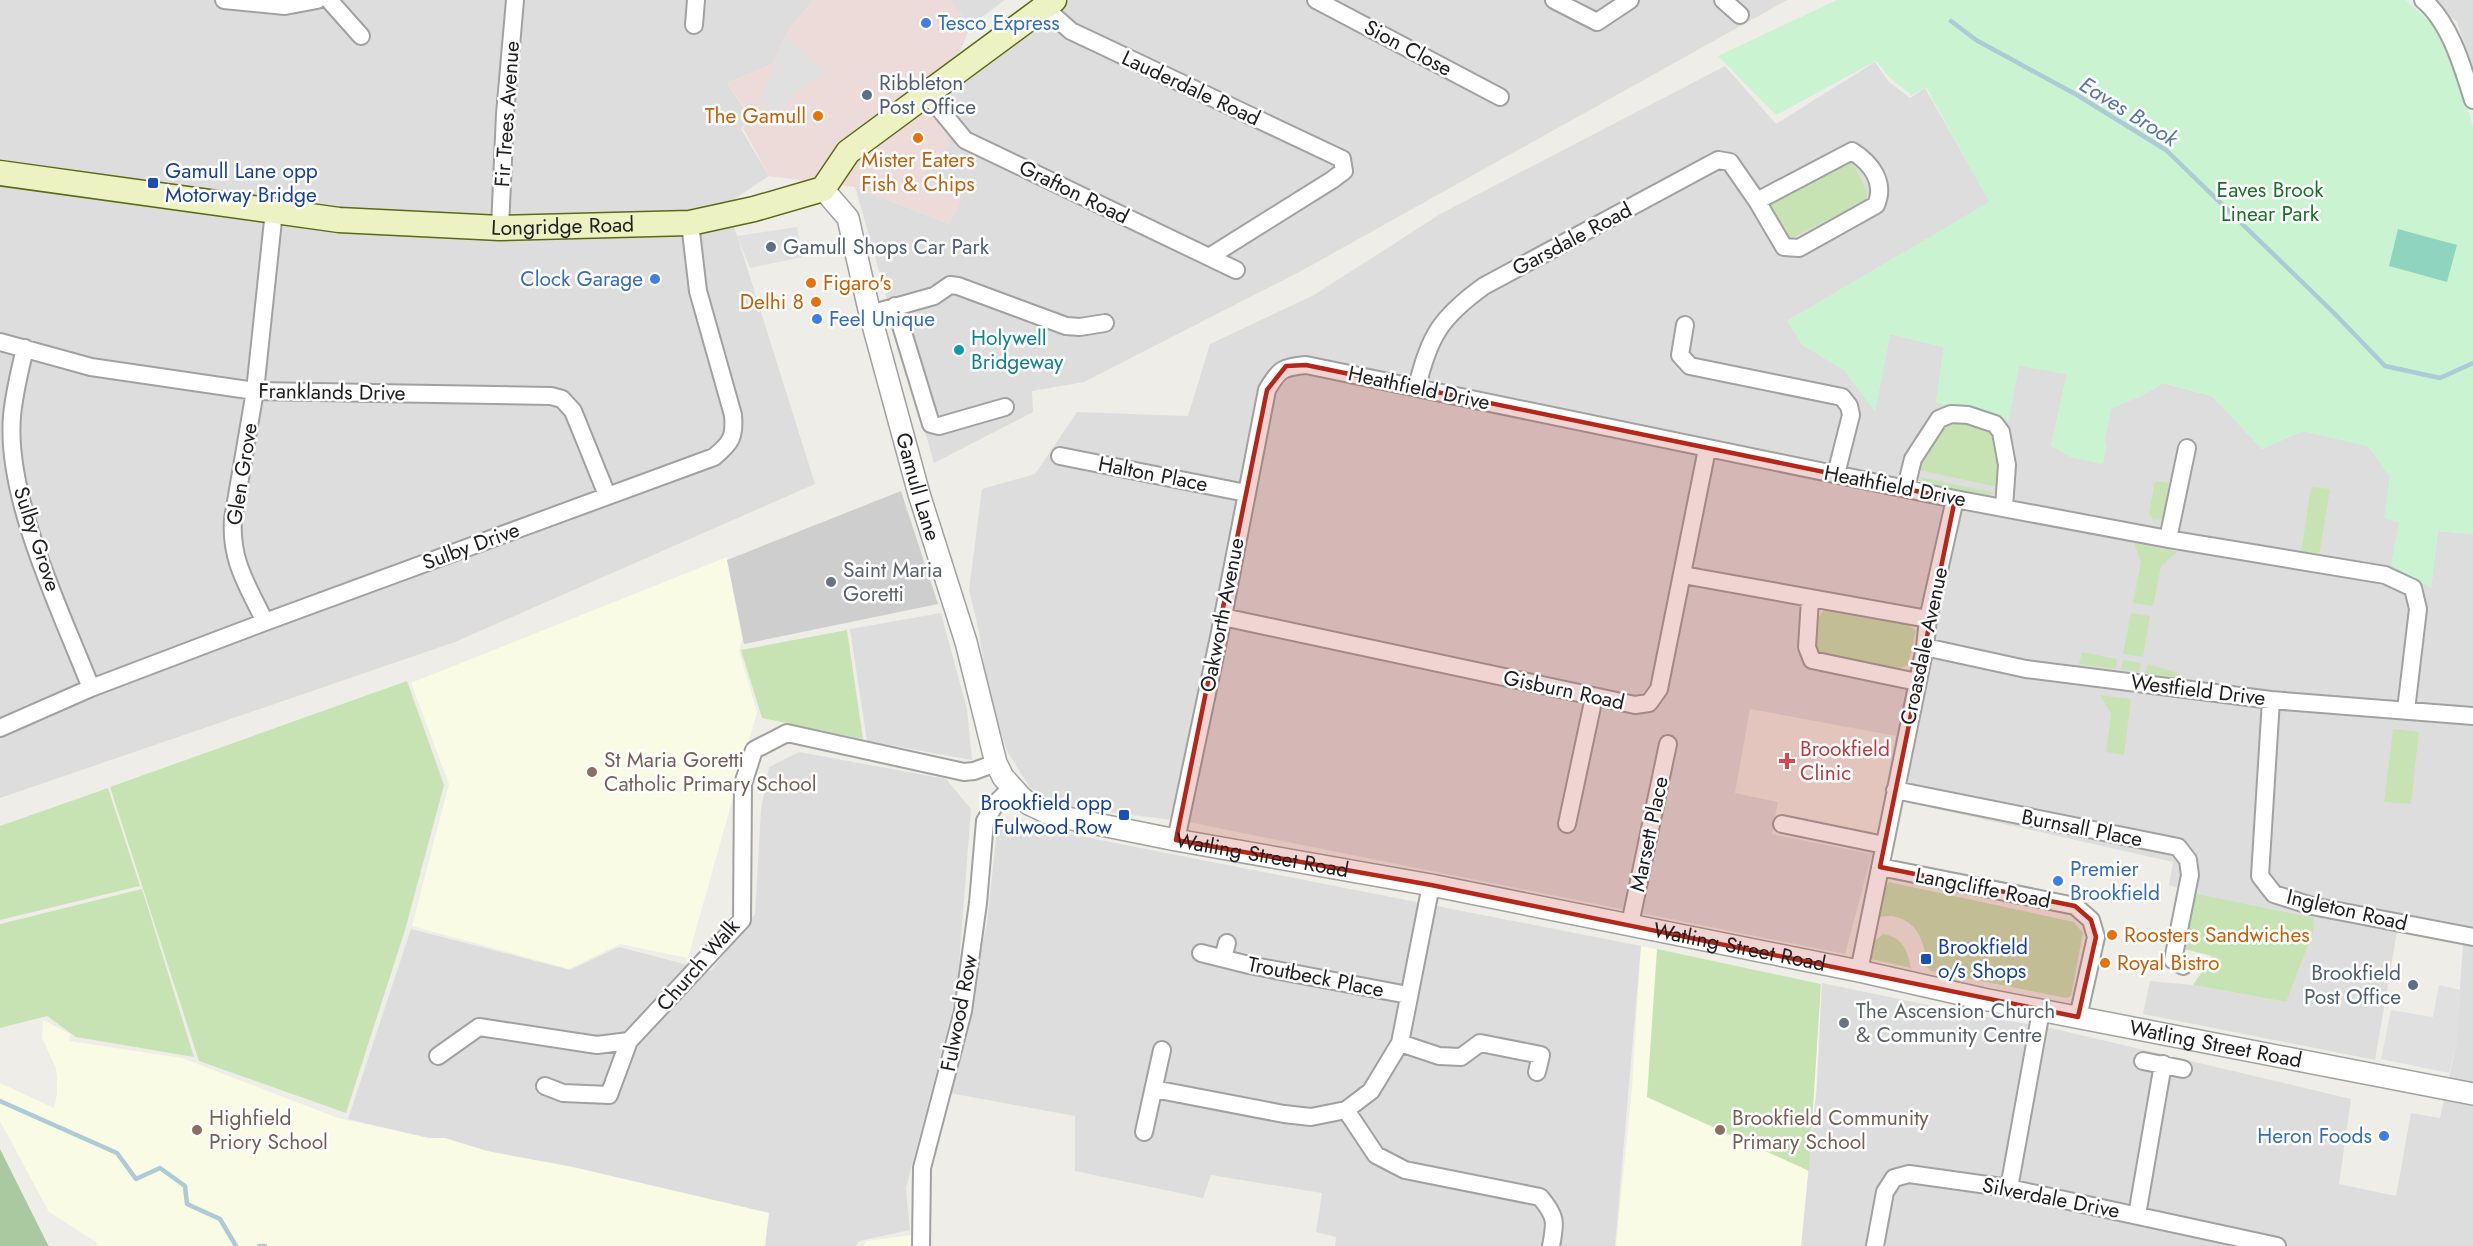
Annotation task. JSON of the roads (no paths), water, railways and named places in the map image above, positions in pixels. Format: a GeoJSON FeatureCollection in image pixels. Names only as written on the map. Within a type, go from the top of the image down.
{"type":"FeatureCollection","features":[{"type":"Feature","properties":{"kind":"main road"},"geometry":{"type":"LineString","coordinates":[[823,189],[848,152],[1050,4]]}},
{"type":"Feature","properties":{"kind":"main road","name":"Longridge Road"},"geometry":{"type":"LineString","coordinates":[[0,173],[339,220],[500,228],[690,224],[823,189]]}},
{"type":"Feature","properties":{"kind":"street"},"geometry":{"type":"LineString","coordinates":[[224,0],[285,6],[317,0]]}},
{"type":"Feature","properties":{"kind":"street"},"geometry":{"type":"LineString","coordinates":[[330,0],[361,36]]}},
{"type":"Feature","properties":{"kind":"street","name":"Fir Trees Avenue"},"geometry":{"type":"LineString","coordinates":[[500,228],[505,114],[515,0]]}},
{"type":"Feature","properties":{"kind":"street"},"geometry":{"type":"LineString","coordinates":[[694,25],[696,0]]}},
{"type":"Feature","properties":{"kind":"street","name":"Sion Close"},"geometry":{"type":"LineString","coordinates":[[1316,0],[1500,97]]}},
{"type":"Feature","properties":{"kind":"street"},"geometry":{"type":"LineString","coordinates":[[1554,0],[1597,22],[1630,0]]}},
{"type":"Feature","properties":{"kind":"street"},"geometry":{"type":"LineString","coordinates":[[1723,0],[1740,15]]}},
{"type":"Feature","properties":{"kind":"street"},"geometry":{"type":"LineString","coordinates":[[2434,3],[2459,56],[2473,100]]}},
{"type":"Feature","properties":{"kind":"street","name":"Lauderdale Road"},"geometry":{"type":"LineString","coordinates":[[1050,4],[1071,32],[1342,159],[1344,171],[1332,180],[1209,257]]}},
{"type":"Feature","properties":{"kind":"street","name":"Grafton Road"},"geometry":{"type":"LineString","coordinates":[[928,95],[965,140],[1236,270]]}},
{"type":"Feature","properties":{"kind":"street","name":"Garsdale Road"},"geometry":{"type":"LineString","coordinates":[[1417,387],[1426,351],[1438,330],[1453,311],[1484,286],[1718,160],[1730,162],[1757,201],[1784,247],[1799,248],[1876,205],[1880,196],[1880,185],[1866,159],[1852,151],[1757,201]]}},
{"type":"Feature","properties":{"kind":"street","name":"Gamull Lane"},"geometry":{"type":"LineString","coordinates":[[823,189],[848,218],[870,314],[919,494],[966,642],[996,763],[1011,788]]}},
{"type":"Feature","properties":{"kind":"street","name":"Glen Grove"},"geometry":{"type":"LineString","coordinates":[[265,622],[235,558],[232,541],[233,519],[255,391],[274,211]]}},
{"type":"Feature","properties":{"kind":"street","name":"Sulby Drive"},"geometry":{"type":"LineString","coordinates":[[0,728],[91,688],[714,457],[725,448],[735,431],[733,415],[698,291],[690,224]]}},
{"type":"Feature","properties":{"kind":"street"},"geometry":{"type":"LineString","coordinates":[[870,314],[934,296],[950,285],[1066,326],[1080,327],[1105,323]]}},
{"type":"Feature","properties":{"kind":"street"},"geometry":{"type":"LineString","coordinates":[[896,306],[931,424],[939,426],[1005,407]]}},
{"type":"Feature","properties":{"kind":"street"},"geometry":{"type":"LineString","coordinates":[[1685,324],[1680,355],[1690,366],[1842,397],[1849,406],[1851,415],[1836,474]]}},
{"type":"Feature","properties":{"kind":"street","name":"Franklands Drive"},"geometry":{"type":"LineString","coordinates":[[0,342],[91,367],[255,391],[551,396],[568,404],[573,411],[607,495]]}},
{"type":"Feature","properties":{"kind":"street","name":"Sulby Grove"},"geometry":{"type":"LineString","coordinates":[[25,348],[12,417],[13,452],[20,489],[32,536],[91,688]]}},
{"type":"Feature","properties":{"kind":"street","name":"Heathfield Drive"},"geometry":{"type":"LineString","coordinates":[[1268,390],[1275,376],[1286,366],[1306,365],[1707,449],[1906,487],[1955,499],[2168,539],[2385,575],[2413,588],[2418,609],[2406,710]]}},
{"type":"Feature","properties":{"kind":"street","name":"Oakworth Avenue"},"geometry":{"type":"LineString","coordinates":[[1176,840],[1268,390]]}},
{"type":"Feature","properties":{"kind":"street"},"geometry":{"type":"LineString","coordinates":[[1906,487],[1913,459],[1939,419],[1951,414],[1968,415],[1995,424],[2001,432],[2007,465],[2004,507]]}},
{"type":"Feature","properties":{"kind":"street"},"geometry":{"type":"LineString","coordinates":[[2168,539],[2187,448]]}},
{"type":"Feature","properties":{"kind":"street","name":"Gisburn Road"},"geometry":{"type":"LineString","coordinates":[[1223,617],[1594,697],[1635,705],[1648,703],[1659,689],[1707,449]]}},
{"type":"Feature","properties":{"kind":"street","name":"Halton Place"},"geometry":{"type":"LineString","coordinates":[[1060,456],[1246,493]]}},
{"type":"Feature","properties":{"kind":"street","name":"Croasdale Avenue"},"geometry":{"type":"LineString","coordinates":[[1859,971],[1925,647],[1928,619],[1955,499]]}},
{"type":"Feature","properties":{"kind":"street"},"geometry":{"type":"LineString","coordinates":[[1683,575],[1928,619]]}},
{"type":"Feature","properties":{"kind":"street"},"geometry":{"type":"LineString","coordinates":[[1810,599],[1807,647],[1812,660],[1917,682]]}},
{"type":"Feature","properties":{"kind":"street","name":"Westfield Drive"},"geometry":{"type":"LineString","coordinates":[[1925,647],[2026,669],[2271,700],[2473,716]]}},
{"type":"Feature","properties":{"kind":"street"},"geometry":{"type":"LineString","coordinates":[[1567,824],[1594,697]]}},
{"type":"Feature","properties":{"kind":"street","name":"Ingleton Road"},"geometry":{"type":"LineString","coordinates":[[2271,700],[2260,876],[2274,894],[2312,906],[2473,937]]}},
{"type":"Feature","properties":{"kind":"street","name":"Church Walk"},"geometry":{"type":"LineString","coordinates":[[629,1041],[742,920],[743,784],[754,750],[787,733],[964,772],[996,763]]}},
{"type":"Feature","properties":{"kind":"street","name":"Marsett Place"},"geometry":{"type":"LineString","coordinates":[[1630,924],[1668,744]]}},
{"type":"Feature","properties":{"kind":"street","name":"Watling Street Road"},"geometry":{"type":"LineString","coordinates":[[1011,788],[1029,804],[1052,815],[1630,924],[2041,1011],[2473,1094]]}},
{"type":"Feature","properties":{"kind":"street","name":"Fulwood Row"},"geometry":{"type":"LineString","coordinates":[[921,1246],[922,1168],[963,1011],[978,903],[985,821],[996,803],[1011,788]]}},
{"type":"Feature","properties":{"kind":"street","name":"Burnsall Place"},"geometry":{"type":"LineString","coordinates":[[1895,790],[2178,847],[2188,860],[2190,875],[2173,960],[2183,966]]}},
{"type":"Feature","properties":{"kind":"street"},"geometry":{"type":"LineString","coordinates":[[1782,824],[1884,845]]}},
{"type":"Feature","properties":{"kind":"street","name":"Langcliffe Road"},"geometry":{"type":"LineString","coordinates":[[1880,867],[2075,906],[2091,920],[2096,937],[2078,1017]]}},
{"type":"Feature","properties":{"kind":"street"},"geometry":{"type":"LineString","coordinates":[[1154,1089],[1311,1117],[1346,1110],[1371,1091],[1400,1043],[1431,885]]}},
{"type":"Feature","properties":{"kind":"street","name":"Troutbeck Place"},"geometry":{"type":"LineString","coordinates":[[1201,953],[1225,950],[1408,995]]}},
{"type":"Feature","properties":{"kind":"street"},"geometry":{"type":"LineString","coordinates":[[2009,1188],[2041,1011]]}},
{"type":"Feature","properties":{"kind":"street"},"geometry":{"type":"LineString","coordinates":[[438,1056],[479,1026],[597,1045],[629,1041],[609,1095],[563,1093],[544,1086]]}},
{"type":"Feature","properties":{"kind":"street"},"geometry":{"type":"LineString","coordinates":[[1400,1043],[1439,1056],[1461,1057],[1480,1043],[1541,1055],[1537,1072]]}},
{"type":"Feature","properties":{"kind":"street"},"geometry":{"type":"LineString","coordinates":[[1144,1132],[1162,1050]]}},
{"type":"Feature","properties":{"kind":"street"},"geometry":{"type":"LineString","coordinates":[[2143,1060],[2183,1069]]}},
{"type":"Feature","properties":{"kind":"street"},"geometry":{"type":"LineString","coordinates":[[2137,1215],[2163,1065]]}},
{"type":"Feature","properties":{"kind":"street"},"geometry":{"type":"LineString","coordinates":[[1346,1110],[1376,1155],[1405,1170],[1540,1197],[1553,1212],[1554,1231],[1551,1246]]}},
{"type":"Feature","properties":{"kind":"street","name":"Silverdale Drive"},"geometry":{"type":"LineString","coordinates":[[1875,1246],[1885,1192],[1894,1178],[1909,1174],[2009,1188],[2137,1215],[2255,1244],[2277,1246]]}},
{"type":"Feature","properties":{"kind":"waterway","name":"Eaves Brook"},"geometry":{"type":"LineString","coordinates":[[1951,21],[1976,40],[2077,95],[2166,150],[2334,313],[2385,366],[2440,378],[2473,363]]}},
{"type":"Feature","properties":{"kind":"waterway"},"geometry":{"type":"LineString","coordinates":[[0,1101],[117,1153],[136,1179],[160,1168],[185,1186],[187,1204],[220,1219],[236,1246]]}},
{"type":"Feature","properties":{"kind":"waterway"},"geometry":{"type":"LineString","coordinates":[[259,1246],[265,1246]]}},
{"type":"Feature","properties":{"kind":"place","name":"Tesco Express"},"geometry":{"type":"Point","coordinates":[926,23]}},
{"type":"Feature","properties":{"kind":"place","name":"Ribbleton Post Office"},"geometry":{"type":"Point","coordinates":[867,95]}},
{"type":"Feature","properties":{"kind":"place","name":"The Gamull"},"geometry":{"type":"Point","coordinates":[818,116]}},
{"type":"Feature","properties":{"kind":"place","name":"Mister Eaters Fish & Chips"},"geometry":{"type":"Point","coordinates":[918,138]}},
{"type":"Feature","properties":{"kind":"place","name":"Gamull Lane opp Motorway Bridge"},"geometry":{"type":"Point","coordinates":[153,183]}},
{"type":"Feature","properties":{"kind":"place","name":"Gamull Shops Car Park"},"geometry":{"type":"Point","coordinates":[771,247]}},
{"type":"Feature","properties":{"kind":"place","name":"Clock Garage"},"geometry":{"type":"Point","coordinates":[655,279]}},
{"type":"Feature","properties":{"kind":"place","name":"Figaro's"},"geometry":{"type":"Point","coordinates":[811,283]}},
{"type":"Feature","properties":{"kind":"place","name":"Delhi 8"},"geometry":{"type":"Point","coordinates":[816,302]}},
{"type":"Feature","properties":{"kind":"place","name":"Feel Unique"},"geometry":{"type":"Point","coordinates":[817,319]}},
{"type":"Feature","properties":{"kind":"place","name":"Holywell Bridgeway"},"geometry":{"type":"Point","coordinates":[959,350]}},
{"type":"Feature","properties":{"kind":"place","name":"Saint Maria Goretti"},"geometry":{"type":"Point","coordinates":[831,582]}},
{"type":"Feature","properties":{"kind":"place","name":"Brookfield Clinic"},"geometry":{"type":"Point","coordinates":[1787,761]}},
{"type":"Feature","properties":{"kind":"place","name":"St Maria Goretti Catholic Primary School"},"geometry":{"type":"Point","coordinates":[592,772]}},
{"type":"Feature","properties":{"kind":"place","name":"Brookfield opp Fulwood Row"},"geometry":{"type":"Point","coordinates":[1124,815]}},
{"type":"Feature","properties":{"kind":"place","name":"Premier Brookfield"},"geometry":{"type":"Point","coordinates":[2058,881]}},
{"type":"Feature","properties":{"kind":"place","name":"Roosters Sandwiches"},"geometry":{"type":"Point","coordinates":[2112,935]}},
{"type":"Feature","properties":{"kind":"place","name":"Brookfield o/s Shops"},"geometry":{"type":"Point","coordinates":[1926,959]}},
{"type":"Feature","properties":{"kind":"place","name":"Royal Bistro"},"geometry":{"type":"Point","coordinates":[2105,963]}},
{"type":"Feature","properties":{"kind":"place","name":"Brookfield Post Office"},"geometry":{"type":"Point","coordinates":[2413,985]}},
{"type":"Feature","properties":{"kind":"place","name":"The Ascension Church & Community Centre"},"geometry":{"type":"Point","coordinates":[1844,1023]}},
{"type":"Feature","properties":{"kind":"place","name":"Highfield Priory School"},"geometry":{"type":"Point","coordinates":[197,1130]}},
{"type":"Feature","properties":{"kind":"place","name":"Brookfield Community Primary School"},"geometry":{"type":"Point","coordinates":[1720,1130]}},
{"type":"Feature","properties":{"kind":"place","name":"Heron Foods"},"geometry":{"type":"Point","coordinates":[2384,1136]}},
{"type":"Feature","properties":{"kind":"park label","name":"Eaves Brook Linear Park"},"geometry":{"type":"Point","coordinates":[2270,202]}}]}
